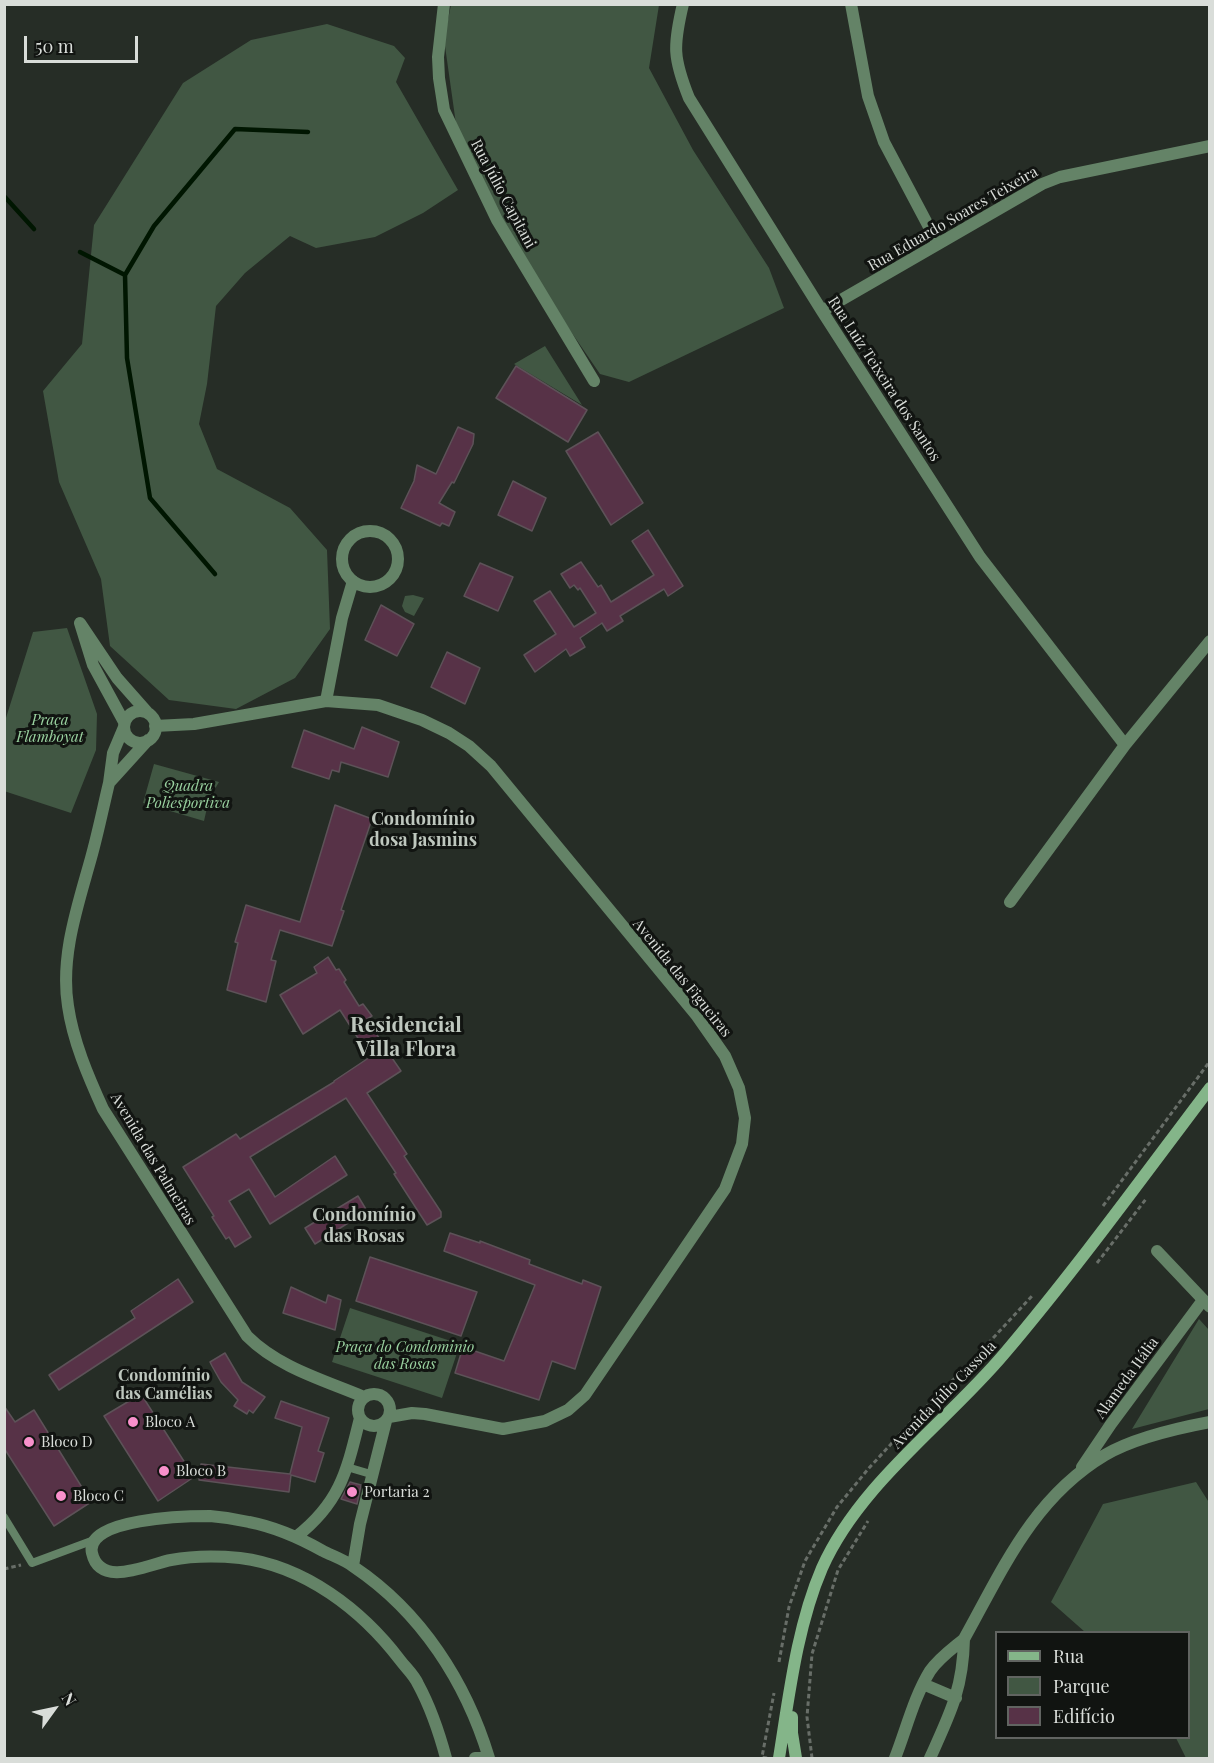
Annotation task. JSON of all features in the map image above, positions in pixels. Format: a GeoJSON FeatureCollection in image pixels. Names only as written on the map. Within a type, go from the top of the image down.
{"type":"FeatureCollection","features":[{"type":"Feature","properties":{"kind":"main road","name":"Avenida Júlio Cassola"},"geometry":{"type":"LineString","coordinates":[[779,1758],[809,1603],[823,1567],[849,1522],[879,1484],[1002,1356],[1086,1253],[1209,1088]]}},
{"type":"Feature","properties":{"kind":"main road"},"geometry":{"type":"LineString","coordinates":[[793,1677],[792,1733],[796,1758]]}},
{"type":"Feature","properties":{"kind":"street","name":"Rua Júlio Capitani"},"geometry":{"type":"LineString","coordinates":[[444,4],[438,57],[444,110],[497,220],[594,381]]}},
{"type":"Feature","properties":{"kind":"street","name":"Rua Luiz Teixeira dos Santos"},"geometry":{"type":"LineString","coordinates":[[683,4],[675,50],[678,70],[689,98],[822,311],[980,556],[1125,745]]}},
{"type":"Feature","properties":{"kind":"street"},"geometry":{"type":"LineString","coordinates":[[851,4],[868,96],[884,142],[938,244]]}},
{"type":"Feature","properties":{"kind":"street","name":"Rua Eduardo Soares Teixeira"},"geometry":{"type":"LineString","coordinates":[[822,311],[1042,184],[1060,177],[1209,146]]}},
{"type":"Feature","properties":{"kind":"street"},"geometry":{"type":"LineString","coordinates":[[326,700],[342,618],[352,581],[342,566],[342,556],[347,543],[357,534],[366,531],[384,535],[396,549],[398,558],[393,576],[379,586],[369,588],[352,581]]}},
{"type":"Feature","properties":{"kind":"street"},"geometry":{"type":"LineString","coordinates":[[80,623],[117,678],[152,716],[156,726],[148,740],[138,742],[128,737],[124,724],[93,665],[80,623]]}},
{"type":"Feature","properties":{"kind":"street"},"geometry":{"type":"LineString","coordinates":[[1010,902],[1125,745],[1209,642]]}},
{"type":"Feature","properties":{"kind":"street","name":"Avenida das Figueiras"},"geometry":{"type":"LineString","coordinates":[[156,726],[194,724],[326,700],[378,705],[422,720],[449,733],[469,746],[491,766],[697,1016],[725,1056],[739,1088],[745,1118],[742,1144],[724,1189],[600,1376],[585,1395],[568,1410],[545,1421],[503,1429],[425,1414],[412,1413],[388,1419]]}},
{"type":"Feature","properties":{"kind":"street"},"geometry":{"type":"LineString","coordinates":[[124,724],[127,717],[136,711],[147,712]]}},
{"type":"Feature","properties":{"kind":"street","name":"Avenida das Palmeiras"},"geometry":{"type":"LineString","coordinates":[[124,724],[112,753],[109,783],[91,858],[78,899],[70,942],[68,1005],[89,1079],[103,1109],[247,1336],[276,1360],[364,1397]]}},
{"type":"Feature","properties":{"kind":"street","name":"Avenida das Palmeiras"},"geometry":{"type":"LineString","coordinates":[[109,783],[148,740]]}},
{"type":"Feature","properties":{"kind":"street"},"geometry":{"type":"LineString","coordinates":[[1157,1251],[1206,1304]]}},
{"type":"Feature","properties":{"kind":"street","name":"Alameda Itália"},"geometry":{"type":"LineString","coordinates":[[1077,1474],[1111,1424],[1206,1304]]}},
{"type":"Feature","properties":{"kind":"street"},"geometry":{"type":"LineString","coordinates":[[296,1537],[322,1514],[335,1495],[347,1467],[360,1418],[358,1407],[364,1397],[374,1394],[385,1397],[390,1407],[388,1419],[360,1524],[353,1566]]}},
{"type":"Feature","properties":{"kind":"street"},"geometry":{"type":"LineString","coordinates":[[360,1418],[372,1426],[382,1424],[388,1419]]}},
{"type":"Feature","properties":{"kind":"street","name":"Alameda Itália"},"geometry":{"type":"LineString","coordinates":[[895,1758],[923,1684],[940,1659],[964,1639],[1013,1551],[1051,1497],[1077,1474],[1106,1454],[1182,1428],[1209,1422]]}},
{"type":"Feature","properties":{"kind":"street"},"geometry":{"type":"LineString","coordinates":[[446,1758],[434,1715],[417,1681],[390,1647],[356,1612],[317,1585],[284,1569],[241,1558],[171,1559],[129,1572],[115,1573],[105,1569],[92,1556],[91,1547],[94,1540],[112,1528],[155,1520],[212,1516],[252,1522],[296,1537],[353,1566],[393,1597],[421,1626],[445,1659],[477,1723],[489,1758],[476,1758]]}},
{"type":"Feature","properties":{"kind":"street","name":"Alameda Itália"},"geometry":{"type":"LineString","coordinates":[[930,1758],[956,1698],[964,1666],[964,1639]]}},
{"type":"Feature","properties":{"kind":"street"},"geometry":{"type":"LineString","coordinates":[[923,1684],[956,1698]]}},
{"type":"Feature","properties":{"kind":"lane"},"geometry":{"type":"LineString","coordinates":[[347,1467],[374,1475]]}},
{"type":"Feature","properties":{"kind":"lane"},"geometry":{"type":"LineString","coordinates":[[4,1517],[32,1563],[94,1540]]}},
{"type":"Feature","properties":{"kind":"path"},"geometry":{"type":"LineString","coordinates":[[1094,1266],[1147,1197]]}},
{"type":"Feature","properties":{"kind":"path"},"geometry":{"type":"LineString","coordinates":[[812,1758],[807,1717],[812,1654],[838,1570],[869,1519]]}},
{"type":"Feature","properties":{"kind":"path"},"geometry":{"type":"LineString","coordinates":[[4,1569],[32,1563]]}},
{"type":"Feature","properties":{"kind":"green space"},"geometry":{"type":"Polygon","coordinates":[[[451,5],[659,5],[649,68],[693,150],[769,268],[784,308],[629,382],[600,374],[563,320],[502,221],[456,124],[444,39],[451,5]]]}},
{"type":"Feature","properties":{"kind":"green space"},"geometry":{"type":"Polygon","coordinates":[[[327,24],[394,46],[405,58],[396,82],[458,190],[423,213],[375,237],[316,248],[290,236],[245,273],[216,306],[207,384],[199,424],[217,469],[290,508],[327,550],[330,629],[295,678],[236,709],[169,700],[110,646],[101,579],[59,482],[43,391],[82,344],[94,225],[183,83],[251,40],[327,24]]]}},
{"type":"Feature","properties":{"kind":"green space"},"geometry":{"type":"Polygon","coordinates":[[[545,346],[582,405],[514,364],[545,346]]]}},
{"type":"Feature","properties":{"kind":"green space"},"geometry":{"type":"Polygon","coordinates":[[[413,595],[424,598],[414,616],[405,612],[402,606],[405,596],[413,595]]]}},
{"type":"Feature","properties":{"kind":"green space","name":"Praça Flamboyat"},"geometry":{"type":"Polygon","coordinates":[[[67,628],[97,714],[96,750],[71,813],[4,791],[5,721],[33,632],[67,628]]]}},
{"type":"Feature","properties":{"kind":"green space","name":"Quadra Poliesportiva"},"geometry":{"type":"Polygon","coordinates":[[[154,764],[219,782],[209,799],[204,821],[143,803],[154,764]]]}},
{"type":"Feature","properties":{"kind":"green space","name":"Praça do Condominio das Rosas"},"geometry":{"type":"Polygon","coordinates":[[[350,1308],[460,1344],[442,1398],[332,1362],[350,1308]]]}},
{"type":"Feature","properties":{"kind":"green space"},"geometry":{"type":"Polygon","coordinates":[[[1199,1319],[1209,1330],[1209,1409],[1132,1429],[1199,1319]]]}},
{"type":"Feature","properties":{"kind":"green space"},"geometry":{"type":"Polygon","coordinates":[[[1196,1482],[1210,1504],[1209,1758],[1186,1758],[1176,1739],[1190,1739],[1190,1631],[1084,1631],[1051,1602],[1103,1504],[1196,1482]]]}},
{"type":"Feature","properties":{"kind":"building"},"geometry":{"type":"Polygon","coordinates":[[[516,366],[587,410],[568,442],[496,398],[516,366]]]}},
{"type":"Feature","properties":{"kind":"building"},"geometry":{"type":"Polygon","coordinates":[[[458,427],[474,434],[473,444],[454,483],[452,482],[439,503],[455,512],[449,526],[442,523],[440,526],[401,508],[414,481],[417,465],[436,474],[458,427]]]}},
{"type":"Feature","properties":{"kind":"building"},"geometry":{"type":"Polygon","coordinates":[[[598,432],[643,503],[611,525],[566,451],[598,432]]]}},
{"type":"Feature","properties":{"kind":"building"},"geometry":{"type":"Polygon","coordinates":[[[513,481],[546,498],[532,531],[498,515],[513,481]]]}},
{"type":"Feature","properties":{"kind":"building"},"geometry":{"type":"Polygon","coordinates":[[[648,530],[683,586],[668,596],[664,589],[620,616],[623,621],[607,631],[602,623],[580,638],[585,647],[570,656],[566,649],[535,672],[524,655],[556,634],[534,601],[550,591],[574,627],[596,613],[580,588],[578,590],[574,585],[570,588],[561,574],[581,562],[598,587],[601,585],[611,602],[654,575],[632,541],[648,530]]]}},
{"type":"Feature","properties":{"kind":"building"},"geometry":{"type":"Polygon","coordinates":[[[480,563],[513,577],[498,611],[464,596],[480,563]]]}},
{"type":"Feature","properties":{"kind":"building"},"geometry":{"type":"Polygon","coordinates":[[[381,605],[414,624],[397,656],[365,640],[381,605]]]}},
{"type":"Feature","properties":{"kind":"building"},"geometry":{"type":"Polygon","coordinates":[[[447,652],[480,668],[465,704],[431,687],[447,652]]]}},
{"type":"Feature","properties":{"kind":"building"},"geometry":{"type":"Polygon","coordinates":[[[362,727],[399,742],[388,777],[341,762],[339,772],[332,770],[329,779],[292,767],[304,730],[354,749],[362,727]]]}},
{"type":"Feature","properties":{"kind":"building"},"geometry":{"type":"Polygon","coordinates":[[[335,805],[372,819],[341,910],[344,911],[332,946],[280,930],[271,960],[276,961],[266,1002],[227,990],[238,943],[235,942],[246,905],[300,922],[335,805]]]}},
{"type":"Feature","properties":{"kind":"building"},"geometry":{"type":"Polygon","coordinates":[[[328,957],[346,980],[344,982],[359,1006],[363,1004],[372,1016],[367,1019],[384,1046],[387,1045],[401,1071],[367,1093],[407,1154],[404,1156],[441,1212],[441,1217],[427,1225],[394,1174],[396,1173],[346,1098],[250,1157],[275,1197],[335,1156],[347,1175],[270,1224],[249,1189],[229,1201],[251,1237],[235,1247],[229,1237],[226,1239],[183,1167],[236,1134],[240,1139],[334,1082],[370,1057],[340,1010],[303,1034],[280,995],[317,973],[314,967],[328,957]]]}},
{"type":"Feature","properties":{"kind":"building"},"geometry":{"type":"Polygon","coordinates":[[[358,1196],[367,1211],[315,1244],[305,1228],[358,1196]]]}},
{"type":"Feature","properties":{"kind":"building"},"geometry":{"type":"Polygon","coordinates":[[[450,1233],[480,1243],[480,1241],[530,1260],[529,1264],[582,1284],[583,1280],[601,1287],[575,1369],[552,1361],[539,1400],[455,1373],[463,1347],[504,1361],[535,1285],[444,1251],[450,1233]]]}},
{"type":"Feature","properties":{"kind":"building"},"geometry":{"type":"Polygon","coordinates":[[[370,1257],[477,1292],[461,1336],[356,1301],[370,1257]]]}},
{"type":"Feature","properties":{"kind":"building"},"geometry":{"type":"Polygon","coordinates":[[[178,1279],[193,1302],[59,1390],[49,1375],[135,1318],[131,1311],[178,1279]]]}},
{"type":"Feature","properties":{"kind":"building"},"geometry":{"type":"Polygon","coordinates":[[[291,1287],[326,1303],[328,1295],[341,1300],[335,1330],[283,1313],[291,1287]]]}},
{"type":"Feature","properties":{"kind":"building"},"geometry":{"type":"Polygon","coordinates":[[[225,1353],[242,1382],[265,1397],[253,1413],[249,1410],[247,1414],[234,1406],[238,1400],[221,1382],[210,1362],[225,1353]]]}},
{"type":"Feature","properties":{"kind":"building"},"geometry":{"type":"Polygon","coordinates":[[[141,1394],[194,1477],[158,1501],[104,1416],[141,1394]]]}},
{"type":"Feature","properties":{"kind":"building"},"geometry":{"type":"Polygon","coordinates":[[[281,1401],[329,1418],[318,1451],[324,1453],[315,1482],[291,1475],[289,1492],[199,1480],[201,1464],[290,1474],[302,1427],[275,1418],[281,1401]]]}},
{"type":"Feature","properties":{"kind":"building"},"geometry":{"type":"Polygon","coordinates":[[[4,1406],[15,1422],[34,1410],[91,1502],[54,1526],[4,1448],[4,1406]]]}},
{"type":"Feature","properties":{"kind":"building"},"geometry":{"type":"Polygon","coordinates":[[[350,1482],[361,1485],[357,1504],[341,1499],[350,1482]]]}},
{"type":"Feature","properties":{"kind":"waterway"},"geometry":{"type":"LineString","coordinates":[[215,574],[150,498],[127,358],[125,275],[154,226],[235,129],[308,132]]}},
{"type":"Feature","properties":{"kind":"waterway"},"geometry":{"type":"LineString","coordinates":[[4,196],[34,229]]}},
{"type":"Feature","properties":{"kind":"waterway"},"geometry":{"type":"LineString","coordinates":[[80,252],[125,275]]}},
{"type":"Feature","properties":{"kind":"place","name":"Bloco A"},"geometry":{"type":"Point","coordinates":[133,1422]}},
{"type":"Feature","properties":{"kind":"place","name":"Bloco D"},"geometry":{"type":"Point","coordinates":[29,1442]}},
{"type":"Feature","properties":{"kind":"place","name":"Bloco B"},"geometry":{"type":"Point","coordinates":[164,1471]}},
{"type":"Feature","properties":{"kind":"place","name":"Portaria 2"},"geometry":{"type":"Point","coordinates":[352,1492]}},
{"type":"Feature","properties":{"kind":"place","name":"Bloco C"},"geometry":{"type":"Point","coordinates":[61,1496]}},
{"type":"Feature","properties":{"kind":"district","name":"Condomínio dosa Jasmins"},"geometry":{"type":"Point","coordinates":[423,829]}},
{"type":"Feature","properties":{"kind":"district","name":"Residencial Villa Flora"},"geometry":{"type":"Point","coordinates":[406,1037]}},
{"type":"Feature","properties":{"kind":"district","name":"Condomínio das Rosas"},"geometry":{"type":"Point","coordinates":[364,1225]}},
{"type":"Feature","properties":{"kind":"district","name":"Condomínio das Camélias"},"geometry":{"type":"Point","coordinates":[164,1385]}}]}
